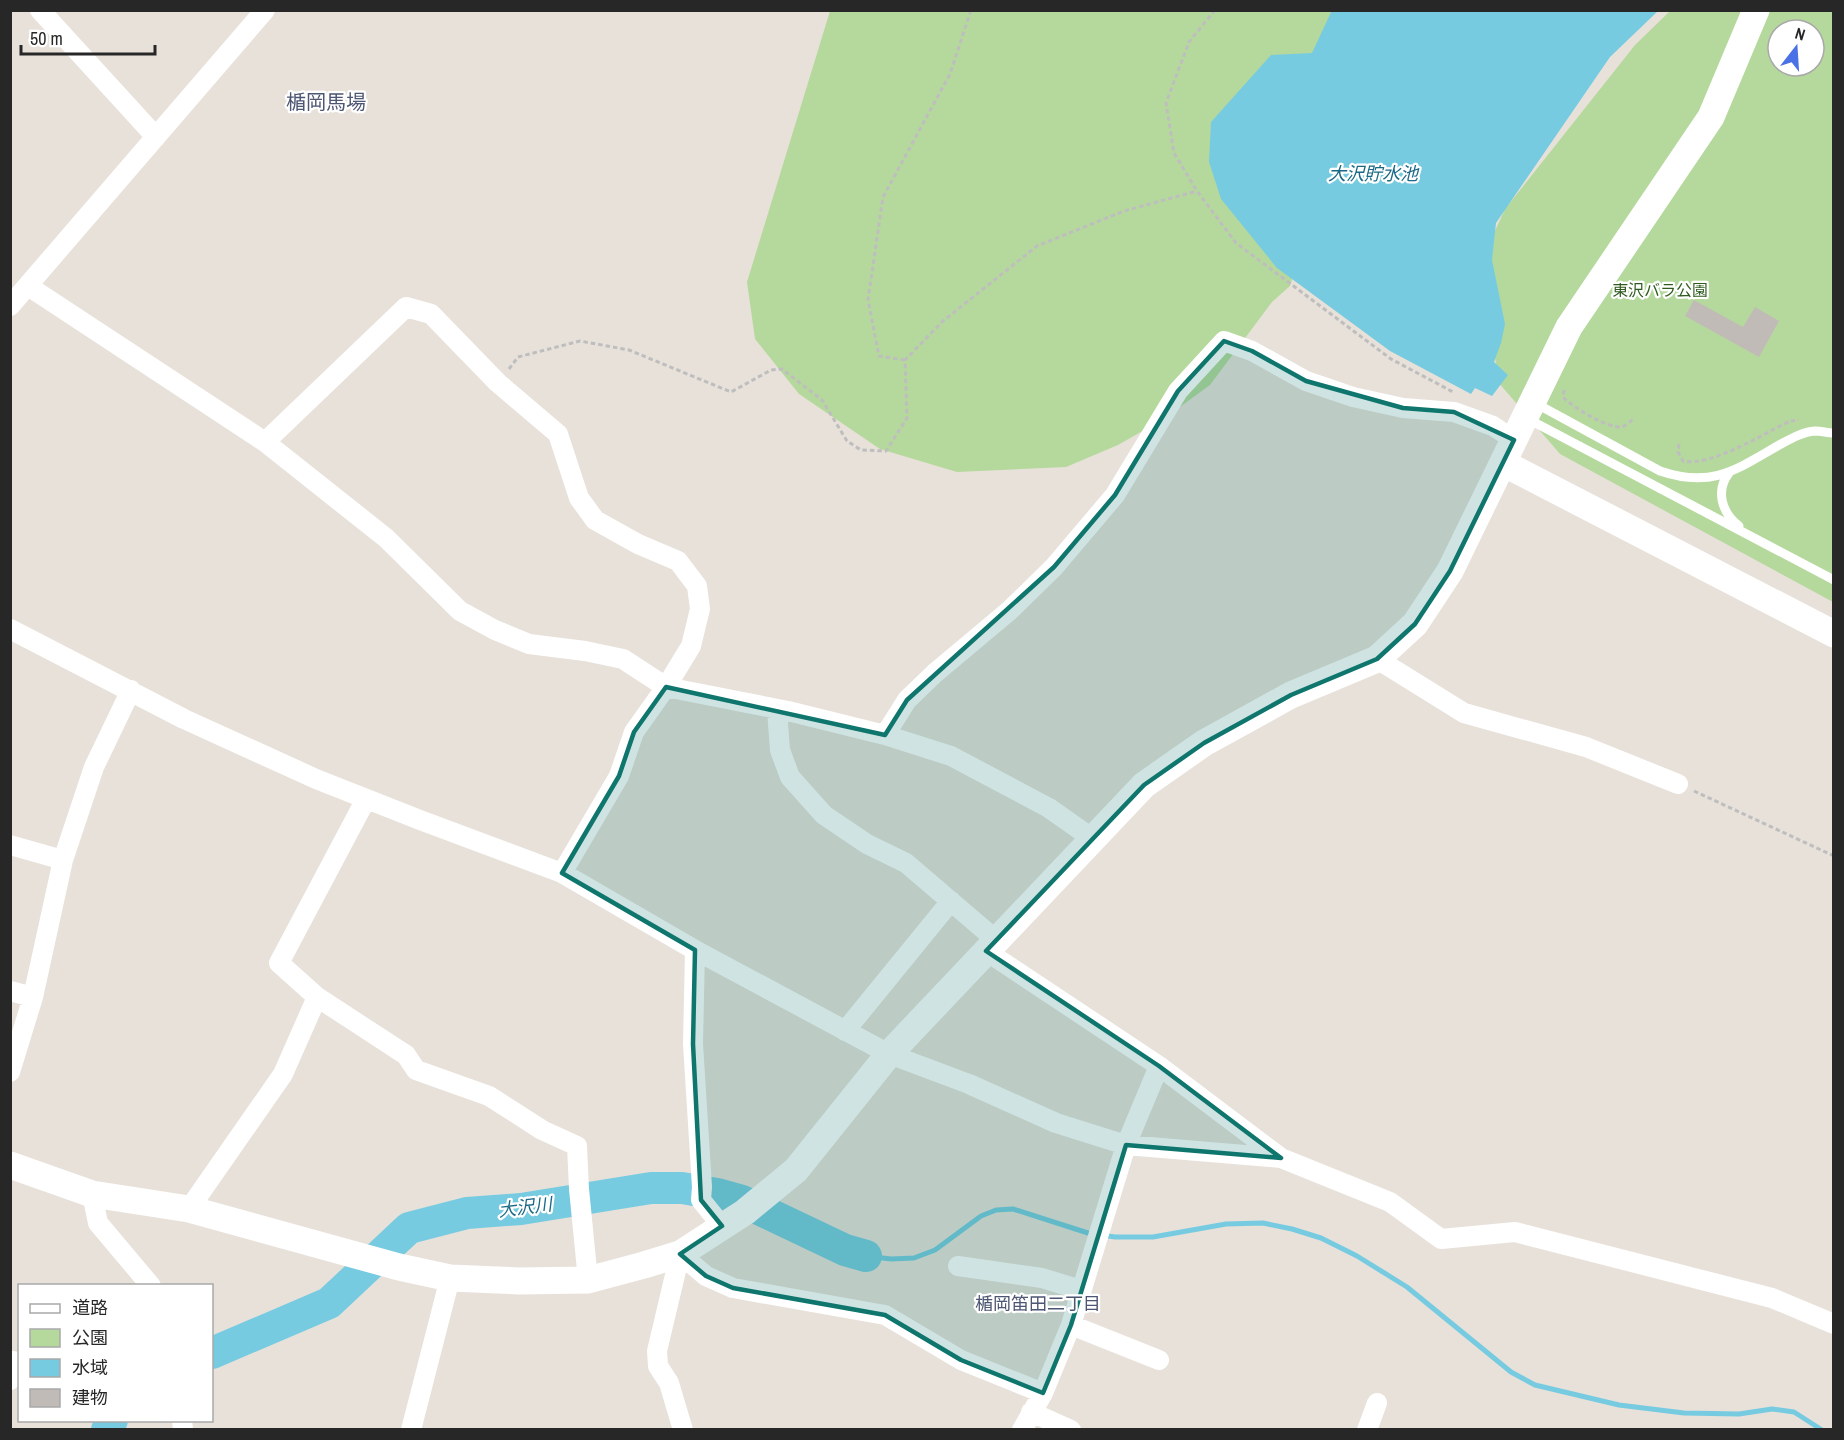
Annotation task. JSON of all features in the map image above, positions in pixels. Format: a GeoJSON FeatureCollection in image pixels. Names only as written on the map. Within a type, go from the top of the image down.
{"type":"FeatureCollection","features":[{"type":"Feature","properties":{"kind":"street"},"geometry":{"type":"LineString","coordinates":[[40,10],[156,137]]}},
{"type":"Feature","properties":{"kind":"street"},"geometry":{"type":"LineString","coordinates":[[10,306],[265,10]]}},
{"type":"Feature","properties":{"kind":"street"},"geometry":{"type":"LineString","coordinates":[[10,1165],[92,1194],[189,1209],[364,1258],[450,1278],[519,1281],[588,1280],[680,1254],[745,1212],[796,1170],[889,1054],[1144,785],[1204,743],[1292,695],[1377,659],[1415,624],[1450,571],[1569,327],[1711,117],[1756,10]]}},
{"type":"Feature","properties":{"kind":"street"},"geometry":{"type":"LineString","coordinates":[[28,286],[266,442],[386,538],[460,611],[495,630],[529,644],[585,651],[623,659],[666,687],[885,735],[951,756],[1049,808],[1093,839]]}},
{"type":"Feature","properties":{"kind":"street"},"geometry":{"type":"LineString","coordinates":[[266,442],[406,307],[431,314],[498,383],[558,434],[579,498],[596,520],[638,544],[678,561],[697,586],[700,609],[691,646],[666,687],[634,732],[619,776],[562,873]]}},
{"type":"Feature","properties":{"kind":"street"},"geometry":{"type":"LineString","coordinates":[[885,735],[907,700],[935,673],[1009,611],[1054,567],[1115,495],[1178,391],[1224,341],[1252,351],[1306,381],[1353,397],[1403,408],[1454,412],[1493,426],[1519,430],[1833,634]]}},
{"type":"Feature","properties":{"kind":"street"},"geometry":{"type":"LineString","coordinates":[[10,629],[184,718],[316,779],[562,873],[695,950],[889,1054],[969,1084],[1056,1123],[1126,1145],[1281,1158]]}},
{"type":"Feature","properties":{"kind":"street"},"geometry":{"type":"LineString","coordinates":[[1377,659],[1464,713],[1586,747],[1678,784]]}},
{"type":"Feature","properties":{"kind":"street"},"geometry":{"type":"LineString","coordinates":[[10,1072],[33,997],[63,860],[94,767],[131,690]]}},
{"type":"Feature","properties":{"kind":"street"},"geometry":{"type":"LineString","coordinates":[[777,710],[780,750],[790,777],[824,815],[867,844],[906,863],[951,901],[991,945],[1159,1066],[1281,1158],[1390,1202],[1441,1239],[1515,1232],[1772,1298],[1833,1324]]}},
{"type":"Feature","properties":{"kind":"street"},"geometry":{"type":"LineString","coordinates":[[366,799],[279,963],[317,997],[406,1055],[416,1071],[489,1096],[542,1130],[578,1146],[581,1217],[588,1280]]}},
{"type":"Feature","properties":{"kind":"street"},"geometry":{"type":"LineString","coordinates":[[10,845],[63,860]]}},
{"type":"Feature","properties":{"kind":"street"},"geometry":{"type":"LineString","coordinates":[[845,1030],[951,901]]}},
{"type":"Feature","properties":{"kind":"street"},"geometry":{"type":"LineString","coordinates":[[695,950],[693,1044],[702,1193],[722,1226]]}},
{"type":"Feature","properties":{"kind":"street"},"geometry":{"type":"LineString","coordinates":[[10,991],[33,997]]}},
{"type":"Feature","properties":{"kind":"street"},"geometry":{"type":"LineString","coordinates":[[189,1209],[283,1074],[317,997]]}},
{"type":"Feature","properties":{"kind":"street"},"geometry":{"type":"LineString","coordinates":[[1071,1430],[1027,1421],[1043,1393],[1071,1325],[1126,1145],[1159,1066]]}},
{"type":"Feature","properties":{"kind":"street"},"geometry":{"type":"LineString","coordinates":[[92,1194],[98,1223],[149,1284]]}},
{"type":"Feature","properties":{"kind":"street"},"geometry":{"type":"LineString","coordinates":[[680,1254],[706,1276],[733,1287],[885,1315],[961,1360],[1043,1393]]}},
{"type":"Feature","properties":{"kind":"street"},"geometry":{"type":"LineString","coordinates":[[680,1254],[657,1351],[658,1366],[669,1383],[683,1430]]}},
{"type":"Feature","properties":{"kind":"street"},"geometry":{"type":"LineString","coordinates":[[958,1266],[1042,1278],[1081,1290]]}},
{"type":"Feature","properties":{"kind":"street"},"geometry":{"type":"LineString","coordinates":[[411,1430],[450,1278]]}},
{"type":"Feature","properties":{"kind":"street"},"geometry":{"type":"LineString","coordinates":[[1071,1325],[1159,1360]]}},
{"type":"Feature","properties":{"kind":"street"},"geometry":{"type":"LineString","coordinates":[[10,1361],[14,1361],[10,1380]]}},
{"type":"Feature","properties":{"kind":"street"},"geometry":{"type":"LineString","coordinates":[[1367,1430],[1377,1403]]}},
{"type":"Feature","properties":{"kind":"lane"},"geometry":{"type":"LineString","coordinates":[[1519,430],[1675,476],[1705,478],[1720,476],[1798,435],[1815,431],[1833,433]]}},
{"type":"Feature","properties":{"kind":"lane"},"geometry":{"type":"LineString","coordinates":[[1519,430],[1758,540],[1833,580]]}},
{"type":"Feature","properties":{"kind":"lane"},"geometry":{"type":"LineString","coordinates":[[1730,471],[1722,486],[1722,504],[1726,513],[1736,524],[1758,540]]}},
{"type":"Feature","properties":{"kind":"path"},"geometry":{"type":"LineString","coordinates":[[905,360],[879,356],[868,300],[883,197],[950,74],[971,10]]}},
{"type":"Feature","properties":{"kind":"path"},"geometry":{"type":"LineString","coordinates":[[1215,10],[1189,42],[1166,103],[1174,153],[1197,191],[1236,243],[1391,358],[1460,396]]}},
{"type":"Feature","properties":{"kind":"path"},"geometry":{"type":"LineString","coordinates":[[498,383],[518,357],[580,341],[630,350],[731,392],[771,370],[782,369],[822,400],[847,441],[861,450],[886,451],[907,418],[905,360],[943,321],[1037,246],[1124,211],[1197,191]]}},
{"type":"Feature","properties":{"kind":"path"},"geometry":{"type":"LineString","coordinates":[[1564,389],[1563,397],[1570,404],[1611,425],[1621,427],[1633,418]]}},
{"type":"Feature","properties":{"kind":"path"},"geometry":{"type":"LineString","coordinates":[[1679,444],[1678,452],[1683,461],[1692,463],[1718,457],[1790,421],[1806,419]]}},
{"type":"Feature","properties":{"kind":"path"},"geometry":{"type":"LineString","coordinates":[[1678,784],[1833,856]]}},
{"type":"Feature","properties":{"kind":"highlighted area"},"geometry":{"type":"Polygon","coordinates":[[[1224,341],[1252,351],[1306,381],[1403,408],[1454,412],[1514,440],[1450,571],[1415,624],[1377,659],[1291,695],[1204,743],[1144,785],[986,951],[1159,1066],[1281,1158],[1126,1145],[1071,1325],[1043,1393],[961,1360],[885,1315],[733,1288],[706,1276],[680,1254],[722,1226],[701,1200],[693,1044],[695,950],[562,873],[619,776],[634,732],[666,687],[885,735],[907,700],[1054,567],[1115,495],[1178,391],[1224,341]]]}},
{"type":"Feature","properties":{"kind":"green space"},"geometry":{"type":"Polygon","coordinates":[[[830,11],[1394,11],[1311,217],[1290,286],[1272,302],[1210,385],[1162,420],[1118,445],[1066,467],[957,472],[880,449],[799,394],[755,339],[747,282],[830,11]]]}},
{"type":"Feature","properties":{"kind":"green space","name":"東沢バラ公園"},"geometry":{"type":"Polygon","coordinates":[[[1670,11],[1833,11],[1833,602],[1560,454],[1498,382],[1483,257],[1505,209],[1635,45],[1670,11]]]}},
{"type":"Feature","properties":{"kind":"water","name":"大沢貯水池"},"geometry":{"type":"Polygon","coordinates":[[[1332,10],[1658,11],[1610,57],[1496,223],[1492,260],[1505,324],[1494,362],[1508,375],[1492,396],[1475,388],[1471,394],[1390,351],[1277,268],[1221,199],[1209,162],[1211,122],[1271,55],[1312,53],[1332,10]]]}},
{"type":"Feature","properties":{"kind":"building"},"geometry":{"type":"Polygon","coordinates":[[[1694,300],[1743,327],[1755,307],[1779,321],[1759,357],[1685,316],[1694,300]]]}},
{"type":"Feature","properties":{"kind":"waterway","name":"大沢川"},"geometry":{"type":"LineString","coordinates":[[213,1353],[329,1303],[409,1228],[467,1213],[521,1209],[651,1188],[682,1188],[742,1201],[845,1250],[866,1256]]}},
{"type":"Feature","properties":{"kind":"waterway"},"geometry":{"type":"LineString","coordinates":[[866,1256],[891,1259],[914,1258],[935,1250],[981,1216],[996,1210],[1013,1209],[1088,1233],[1115,1237],[1153,1237],[1226,1224],[1263,1223],[1321,1238],[1357,1256],[1407,1287],[1511,1372],[1535,1385],[1619,1405],[1684,1413],[1739,1414],[1772,1409],[1794,1412],[1822,1430]]}},
{"type":"Feature","properties":{"kind":"waterway","name":"大沢川"},"geometry":{"type":"LineString","coordinates":[[107,1430],[111,1422]]}},
{"type":"Feature","properties":{"kind":"district","name":"楯岡馬場"},"geometry":{"type":"Point","coordinates":[326,101]}},
{"type":"Feature","properties":{"kind":"district","name":"楯岡笛田二丁目"},"geometry":{"type":"Point","coordinates":[1038,1303]}}]}
